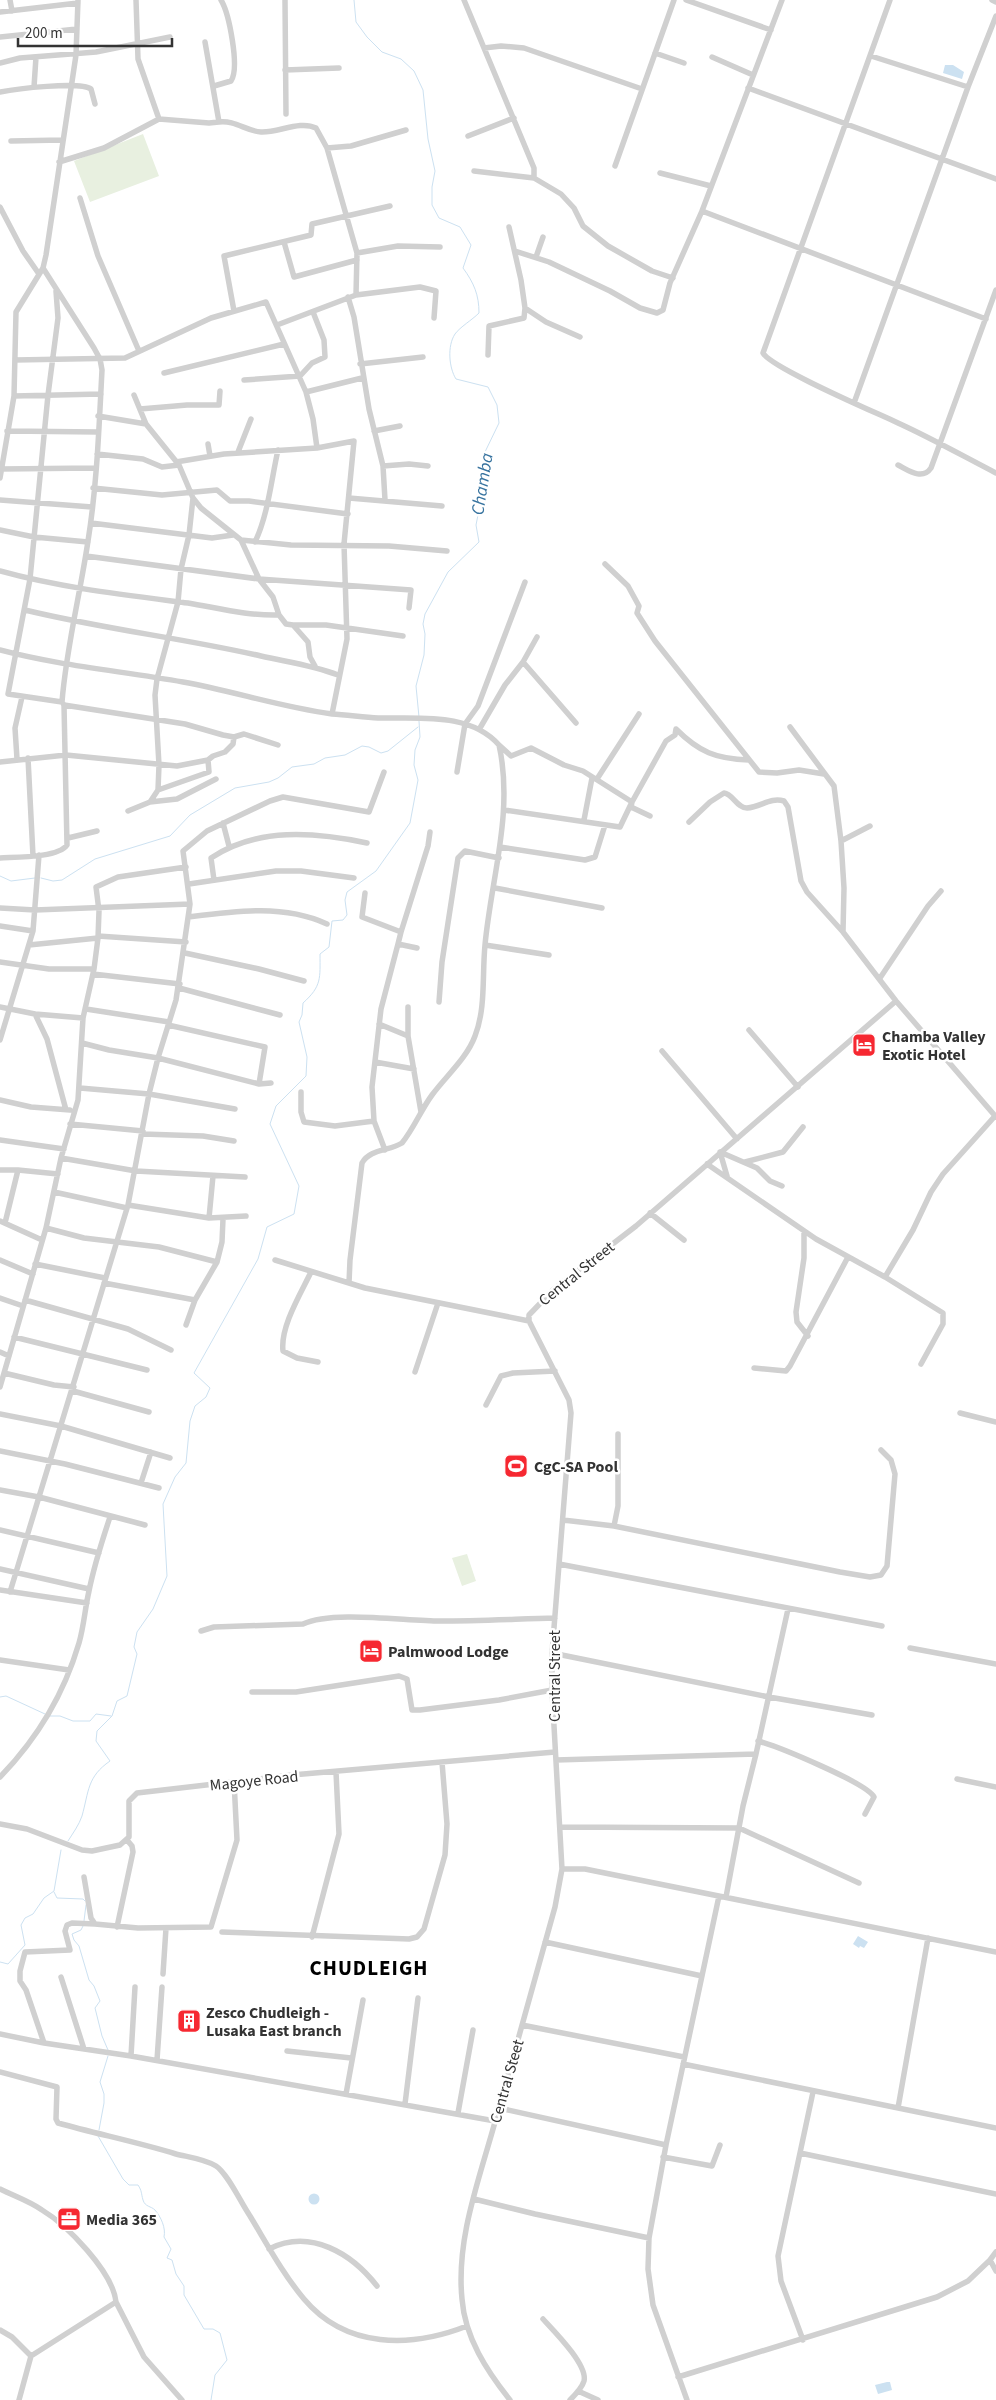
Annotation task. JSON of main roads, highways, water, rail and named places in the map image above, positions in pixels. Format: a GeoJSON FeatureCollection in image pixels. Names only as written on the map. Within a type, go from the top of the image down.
{"type":"FeatureCollection","features":[{"type":"Feature","properties":{"kind":"water"},"geometry":{"type":"Polygon","coordinates":[[[945,65],[953,65],[964,72],[962,79],[943,73],[945,65]]]}},
{"type":"Feature","properties":{"kind":"water"},"geometry":{"type":"Polygon","coordinates":[[[858,1936],[868,1942],[864,1948],[860,1946],[859,1948],[853,1944],[858,1936]]]}},
{"type":"Feature","properties":{"kind":"water"},"geometry":{"type":"Polygon","coordinates":[[[314,2193],[320,2199],[314,2205],[308,2199],[314,2193]]]}},
{"type":"Feature","properties":{"kind":"water"},"geometry":{"type":"Polygon","coordinates":[[[890,2382],[892,2390],[878,2394],[875,2385],[890,2382]]]}},
{"type":"Feature","properties":{"kind":"waterway","name":"Chamba"},"geometry":{"type":"LineString","coordinates":[[354,0],[356,22],[367,37],[382,52],[401,59],[414,71],[423,90],[428,139],[435,171],[432,187],[432,205],[439,218],[460,227],[471,245],[463,268],[475,289],[479,307],[479,313],[457,331],[452,339],[450,351],[452,369],[456,379],[488,387],[497,405],[499,423],[484,454],[475,508],[478,515],[476,525],[479,542],[448,572],[425,614],[423,624],[425,634],[424,655],[416,686],[419,717]]}},
{"type":"Feature","properties":{"kind":"waterway"},"geometry":{"type":"LineString","coordinates":[[68,1841],[81,1819],[93,1779],[102,1767],[110,1761],[96,1741],[97,1731],[112,1716],[117,1701],[127,1696],[137,1654],[134,1647],[137,1632],[153,1609],[167,1576],[163,1504],[175,1477],[186,1463],[190,1421],[195,1406],[206,1397],[210,1388],[194,1373],[258,1259],[267,1227],[294,1214],[299,1186],[270,1124],[276,1106],[306,1076],[307,1057],[299,1022],[303,1003],[314,992],[319,981],[320,954],[329,947],[332,921],[343,920],[347,915],[345,900],[347,892],[376,871],[410,823],[418,780],[414,765],[415,750],[420,737],[419,721]]}},
{"type":"Feature","properties":{"kind":"waterway"},"geometry":{"type":"LineString","coordinates":[[41,878],[53,881],[62,880],[95,859],[170,836],[190,815],[235,788],[269,782],[278,778],[292,767],[314,764],[325,758],[345,755],[362,746],[381,753],[388,751],[418,727]]}},
{"type":"Feature","properties":{"kind":"waterway"},"geometry":{"type":"LineString","coordinates":[[0,876],[11,881],[35,878]]}},
{"type":"Feature","properties":{"kind":"waterway"},"geometry":{"type":"LineString","coordinates":[[0,1697],[6,1696],[45,1714]]}},
{"type":"Feature","properties":{"kind":"waterway"},"geometry":{"type":"LineString","coordinates":[[49,1716],[60,1716],[73,1721],[90,1721],[96,1714],[111,1716]]}},
{"type":"Feature","properties":{"kind":"waterway"},"geometry":{"type":"LineString","coordinates":[[0,1962],[8,1964],[25,1945],[21,1925],[25,1918],[33,1914],[44,1898],[54,1891],[61,1850]]}},
{"type":"Feature","properties":{"kind":"waterway"},"geometry":{"type":"LineString","coordinates":[[54,1892],[57,1898],[83,1899],[85,1901]]}},
{"type":"Feature","properties":{"kind":"waterway"},"geometry":{"type":"LineString","coordinates":[[84,1921],[86,1905]]}},
{"type":"Feature","properties":{"kind":"waterway"},"geometry":{"type":"LineString","coordinates":[[83,1926],[81,1930],[72,1934],[79,1946],[89,1980],[94,1986],[100,2001],[95,2008],[102,2036],[108,2050]]}},
{"type":"Feature","properties":{"kind":"waterway"},"geometry":{"type":"LineString","coordinates":[[99,2130],[104,2103],[104,2094],[100,2082],[108,2056]]}},
{"type":"Feature","properties":{"kind":"waterway"},"geometry":{"type":"LineString","coordinates":[[98,2136],[123,2179],[129,2185],[138,2185],[144,2202],[155,2210],[159,2216],[164,2226],[164,2237],[171,2249],[167,2258],[172,2260],[176,2274],[184,2286],[184,2295],[204,2329],[213,2329],[220,2333],[227,2360],[215,2375],[211,2400]]}},
{"type":"Feature","properties":{"kind":"place","name":"Chamba Valley Exotic Hotel"},"geometry":{"type":"Point","coordinates":[864,1045]}},
{"type":"Feature","properties":{"kind":"place","name":"CgC-SA Pool"},"geometry":{"type":"Point","coordinates":[516,1466]}},
{"type":"Feature","properties":{"kind":"place","name":"Palmwood Lodge"},"geometry":{"type":"Point","coordinates":[371,1651]}},
{"type":"Feature","properties":{"kind":"place","name":"Zesco Chudleigh - Lusaka East branch"},"geometry":{"type":"Point","coordinates":[189,2021]}},
{"type":"Feature","properties":{"kind":"place","name":"Media 365"},"geometry":{"type":"Point","coordinates":[69,2219]}},
{"type":"Feature","properties":{"kind":"district","name":"CHUDLEIGH"},"geometry":{"type":"Point","coordinates":[369,1968]}}]}
